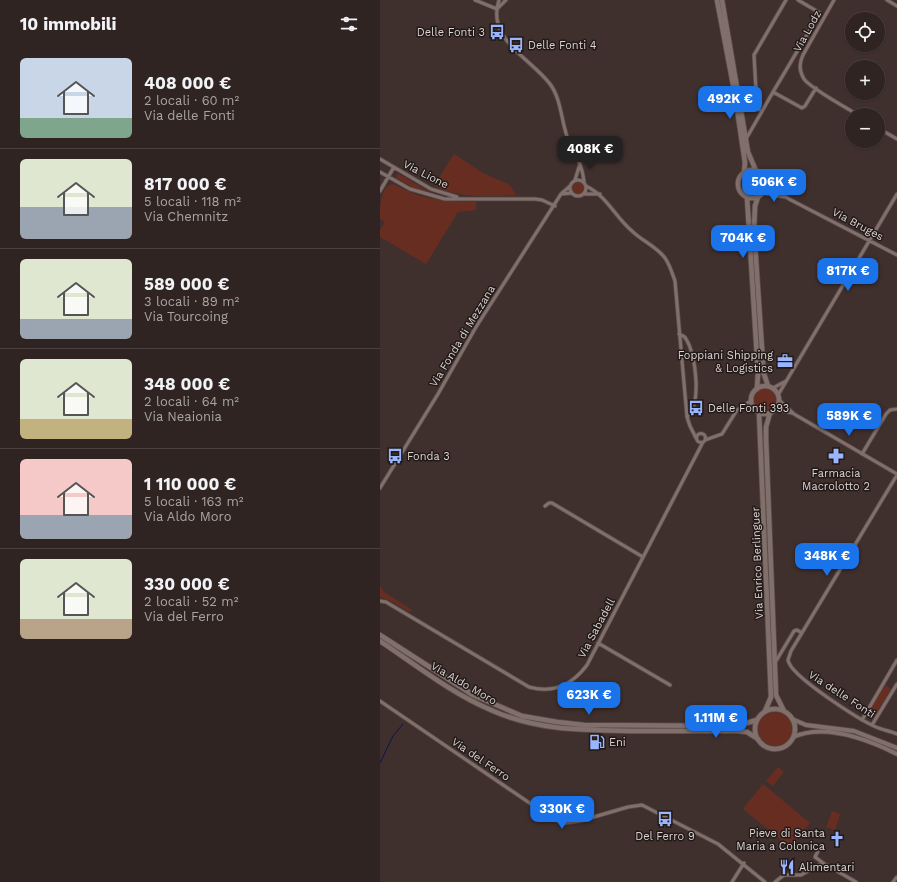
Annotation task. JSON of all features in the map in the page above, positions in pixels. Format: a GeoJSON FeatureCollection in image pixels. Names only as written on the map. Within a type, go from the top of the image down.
{"type":"FeatureCollection","features":[{"type":"Feature","properties":{"kind":"main road"},"geometry":{"type":"LineString","coordinates":[[717,0],[735,95],[745,163],[744,173]]}},
{"type":"Feature","properties":{"kind":"main road"},"geometry":{"type":"LineString","coordinates":[[722,0],[746,139],[750,158],[756,171]]}},
{"type":"Feature","properties":{"kind":"main road"},"geometry":{"type":"LineString","coordinates":[[758,197],[747,197],[740,191],[738,185],[740,178],[744,173],[751,170],[762,175],[766,183],[763,193],[758,197],[755,206],[754,229],[762,364],[764,374],[770,387],[778,394],[779,400],[776,409],[770,413],[759,412],[753,406],[753,394],[762,386],[770,387]]}},
{"type":"Feature","properties":{"kind":"main road"},"geometry":{"type":"LineString","coordinates":[[747,197],[758,373],[757,389]]}},
{"type":"Feature","properties":{"kind":"main road","name":"Via Enrico Berlinguer"},"geometry":{"type":"LineString","coordinates":[[759,412],[771,697],[765,711]]}},
{"type":"Feature","properties":{"kind":"main road","name":"Via Enrico Berlinguer"},"geometry":{"type":"LineString","coordinates":[[770,413],[766,427],[766,438],[776,695],[784,711]]}},
{"type":"Feature","properties":{"kind":"main road","name":"Via Aldo Moro"},"geometry":{"type":"LineString","coordinates":[[380,635],[473,695],[522,716],[584,725],[736,726],[757,720]]}},
{"type":"Feature","properties":{"kind":"main road","name":"Via Aldo Moro"},"geometry":{"type":"LineString","coordinates":[[380,641],[470,700],[490,710],[522,721],[556,728],[584,730],[737,731],[747,732],[758,739]]}},
{"type":"Feature","properties":{"kind":"main road"},"geometry":{"type":"LineString","coordinates":[[774,709],[784,711],[792,719],[795,729],[793,737],[786,745],[776,748],[766,746],[758,739],[755,730],[757,720],[765,711],[774,709]]}},
{"type":"Feature","properties":{"kind":"street"},"geometry":{"type":"LineString","coordinates":[[475,0],[497,9]]}},
{"type":"Feature","properties":{"kind":"street"},"geometry":{"type":"LineString","coordinates":[[499,0],[497,9],[497,24],[500,33],[550,84],[556,96],[569,142],[581,162],[586,186],[584,194]]}},
{"type":"Feature","properties":{"kind":"street"},"geometry":{"type":"LineString","coordinates":[[497,9],[506,0]]}},
{"type":"Feature","properties":{"kind":"street"},"geometry":{"type":"LineString","coordinates":[[762,111],[757,108],[754,55],[786,0]]}},
{"type":"Feature","properties":{"kind":"street"},"geometry":{"type":"LineString","coordinates":[[746,139],[820,13],[798,0]]}},
{"type":"Feature","properties":{"kind":"street","name":"Via Lodz"},"geometry":{"type":"LineString","coordinates":[[834,0],[800,62],[800,71],[804,79],[847,108]]}},
{"type":"Feature","properties":{"kind":"street"},"geometry":{"type":"LineString","coordinates":[[887,0],[897,6]]}},
{"type":"Feature","properties":{"kind":"street"},"geometry":{"type":"LineString","coordinates":[[773,92],[802,108],[816,88]]}},
{"type":"Feature","properties":{"kind":"street"},"geometry":{"type":"LineString","coordinates":[[885,132],[897,139]]}},
{"type":"Feature","properties":{"kind":"street","name":"Via Lione"},"geometry":{"type":"LineString","coordinates":[[380,159],[431,189],[447,195],[465,199]]}},
{"type":"Feature","properties":{"kind":"street"},"geometry":{"type":"LineString","coordinates":[[572,193],[570,186],[579,172],[581,162]]}},
{"type":"Feature","properties":{"kind":"street"},"geometry":{"type":"LineString","coordinates":[[380,191],[394,167]]}},
{"type":"Feature","properties":{"kind":"street","name":"Via Lione"},"geometry":{"type":"LineString","coordinates":[[380,172],[410,189],[428,195],[465,199],[535,199],[542,200],[555,206]]}},
{"type":"Feature","properties":{"kind":"street"},"geometry":{"type":"LineString","coordinates":[[575,180],[584,181]]}},
{"type":"Feature","properties":{"kind":"street","name":"Via Bruges"},"geometry":{"type":"LineString","coordinates":[[766,183],[789,199],[897,255]]}},
{"type":"Feature","properties":{"kind":"street","name":"Via Fonda di Mezzana"},"geometry":{"type":"LineString","coordinates":[[380,488],[438,394],[476,327],[562,194],[570,186]]}},
{"type":"Feature","properties":{"kind":"street"},"geometry":{"type":"LineString","coordinates":[[586,186],[600,194],[624,224],[656,249],[671,268],[674,281],[688,417],[698,438],[698,450]]}},
{"type":"Feature","properties":{"kind":"street"},"geometry":{"type":"LineString","coordinates":[[562,194],[572,193],[578,196],[584,194],[600,194]]}},
{"type":"Feature","properties":{"kind":"street","name":"Via Bruges"},"geometry":{"type":"LineString","coordinates":[[763,193],[789,199]]}},
{"type":"Feature","properties":{"kind":"street"},"geometry":{"type":"LineString","coordinates":[[778,394],[897,194]]}},
{"type":"Feature","properties":{"kind":"street"},"geometry":{"type":"LineString","coordinates":[[679,334],[686,337],[693,354],[696,378],[695,406],[693,412],[688,417]]}},
{"type":"Feature","properties":{"kind":"street"},"geometry":{"type":"LineString","coordinates":[[770,387],[786,381]]}},
{"type":"Feature","properties":{"kind":"street"},"geometry":{"type":"LineString","coordinates":[[698,438],[704,439],[714,437],[725,432],[736,411],[752,400]]}},
{"type":"Feature","properties":{"kind":"street"},"geometry":{"type":"LineString","coordinates":[[779,400],[794,414],[897,474]]}},
{"type":"Feature","properties":{"kind":"street"},"geometry":{"type":"LineString","coordinates":[[742,407],[753,406]]}},
{"type":"Feature","properties":{"kind":"street"},"geometry":{"type":"LineString","coordinates":[[776,409],[794,414]]}},
{"type":"Feature","properties":{"kind":"street"},"geometry":{"type":"LineString","coordinates":[[862,454],[886,414],[890,410],[897,409]]}},
{"type":"Feature","properties":{"kind":"street"},"geometry":{"type":"LineString","coordinates":[[698,438],[704,439]]}},
{"type":"Feature","properties":{"kind":"street","name":"Via Sabadell"},"geometry":{"type":"LineString","coordinates":[[380,601],[386,602],[529,687],[539,690],[560,688],[578,676],[598,643],[704,439]]}},
{"type":"Feature","properties":{"kind":"street","name":"Via delle Fonti"},"geometry":{"type":"LineString","coordinates":[[897,474],[788,656],[790,666],[800,677],[862,720],[897,734]]}},
{"type":"Feature","properties":{"kind":"street"},"geometry":{"type":"LineString","coordinates":[[545,506],[552,503],[643,557]]}},
{"type":"Feature","properties":{"kind":"street"},"geometry":{"type":"LineString","coordinates":[[775,663],[794,630],[802,633]]}},
{"type":"Feature","properties":{"kind":"street"},"geometry":{"type":"LineString","coordinates":[[598,643],[670,685]]}},
{"type":"Feature","properties":{"kind":"street"},"geometry":{"type":"LineString","coordinates":[[862,720],[897,660]]}},
{"type":"Feature","properties":{"kind":"street"},"geometry":{"type":"LineString","coordinates":[[872,725],[897,685]]}},
{"type":"Feature","properties":{"kind":"street","name":"Via del Ferro"},"geometry":{"type":"LineString","coordinates":[[380,701],[553,819],[565,823],[580,822],[642,804],[718,844],[744,863],[765,882]]}},
{"type":"Feature","properties":{"kind":"street"},"geometry":{"type":"LineString","coordinates":[[792,719],[806,726],[854,731],[897,748]]}},
{"type":"Feature","properties":{"kind":"street"},"geometry":{"type":"LineString","coordinates":[[793,737],[810,732],[844,735],[872,743],[897,754]]}},
{"type":"Feature","properties":{"kind":"street"},"geometry":{"type":"LineString","coordinates":[[820,845],[815,858],[856,882]]}},
{"type":"Feature","properties":{"kind":"street"},"geometry":{"type":"LineString","coordinates":[[732,882],[744,863]]}},
{"type":"Feature","properties":{"kind":"street"},"geometry":{"type":"LineString","coordinates":[[775,882],[784,875],[801,875],[823,863]]}},
{"type":"Feature","properties":{"kind":"street"},"geometry":{"type":"LineString","coordinates":[[894,882],[897,877]]}},
{"type":"Feature","properties":{"kind":"shaded area"},"geometry":{"type":"Polygon","coordinates":[[[454,154],[483,173],[510,185],[516,195],[464,195],[434,186],[454,154]]]}},
{"type":"Feature","properties":{"kind":"shaded area"},"geometry":{"type":"Polygon","coordinates":[[[752,173],[760,176],[763,184],[760,192],[752,195],[744,192],[741,184],[744,176],[752,173]]]}},
{"type":"Feature","properties":{"kind":"shaded area"},"geometry":{"type":"Polygon","coordinates":[[[397,174],[431,193],[414,188],[396,178],[397,174]]]}},
{"type":"Feature","properties":{"kind":"shaded area"},"geometry":{"type":"Polygon","coordinates":[[[578,182],[582,184],[584,188],[582,192],[578,194],[574,192],[572,188],[574,184],[578,182]]]}},
{"type":"Feature","properties":{"kind":"shaded area"},"geometry":{"type":"Polygon","coordinates":[[[392,184],[428,198],[476,202],[476,210],[458,212],[426,264],[380,237],[380,230],[385,222],[380,219],[383,193],[388,186],[392,184]]]}},
{"type":"Feature","properties":{"kind":"shaded area"},"geometry":{"type":"Polygon","coordinates":[[[765,389],[773,392],[776,400],[773,408],[765,411],[757,408],[754,400],[757,392],[765,389]]]}},
{"type":"Feature","properties":{"kind":"shaded area"},"geometry":{"type":"Polygon","coordinates":[[[380,586],[384,592],[412,610],[409,612],[391,601],[380,597],[380,586]]]}},
{"type":"Feature","properties":{"kind":"shaded area"},"geometry":{"type":"Polygon","coordinates":[[[885,685],[891,689],[873,718],[867,715],[885,685]]]}},
{"type":"Feature","properties":{"kind":"shaded area"},"geometry":{"type":"Polygon","coordinates":[[[778,712],[787,717],[791,722],[791,736],[787,741],[782,745],[772,746],[768,745],[759,736],[758,726],[759,722],[768,713],[778,712]]]}},
{"type":"Feature","properties":{"kind":"shaded area"},"geometry":{"type":"Polygon","coordinates":[[[778,767],[784,772],[773,786],[766,781],[778,767]]]}},
{"type":"Feature","properties":{"kind":"shaded area"},"geometry":{"type":"Polygon","coordinates":[[[763,784],[810,823],[790,847],[743,809],[763,784]]]}},
{"type":"Feature","properties":{"kind":"shaded area"},"geometry":{"type":"Polygon","coordinates":[[[832,811],[840,814],[835,830],[826,827],[832,811]]]}},
{"type":"Feature","properties":{"kind":"waterway"},"geometry":{"type":"LineString","coordinates":[[380,763],[393,736],[403,724]]}},
{"type":"Feature","properties":{"kind":"place","name":"Delle Fonti 3"},"geometry":{"type":"Point","coordinates":[497,32]}},
{"type":"Feature","properties":{"kind":"place","name":"Delle Fonti 4"},"geometry":{"type":"Point","coordinates":[516,45]}},
{"type":"Feature","properties":{"kind":"place","name":"Foppiani Shipping & Logistics"},"geometry":{"type":"Point","coordinates":[785,361]}},
{"type":"Feature","properties":{"kind":"place","name":"Delle Fonti 393"},"geometry":{"type":"Point","coordinates":[696,408]}},
{"type":"Feature","properties":{"kind":"place","name":"Fonda 3"},"geometry":{"type":"Point","coordinates":[395,456]}},
{"type":"Feature","properties":{"kind":"place","name":"Farmacia Macrolotto 2"},"geometry":{"type":"Point","coordinates":[836,456]}},
{"type":"Feature","properties":{"kind":"place","name":"Eni"},"geometry":{"type":"Point","coordinates":[597,742]}},
{"type":"Feature","properties":{"kind":"place","name":"Del Ferro 9"},"geometry":{"type":"Point","coordinates":[665,819]}},
{"type":"Feature","properties":{"kind":"place","name":"Pieve di Santa Maria a Colonica"},"geometry":{"type":"Point","coordinates":[837,839]}},
{"type":"Feature","properties":{"kind":"place","name":"Alimentari"},"geometry":{"type":"Point","coordinates":[787,867]}}]}
